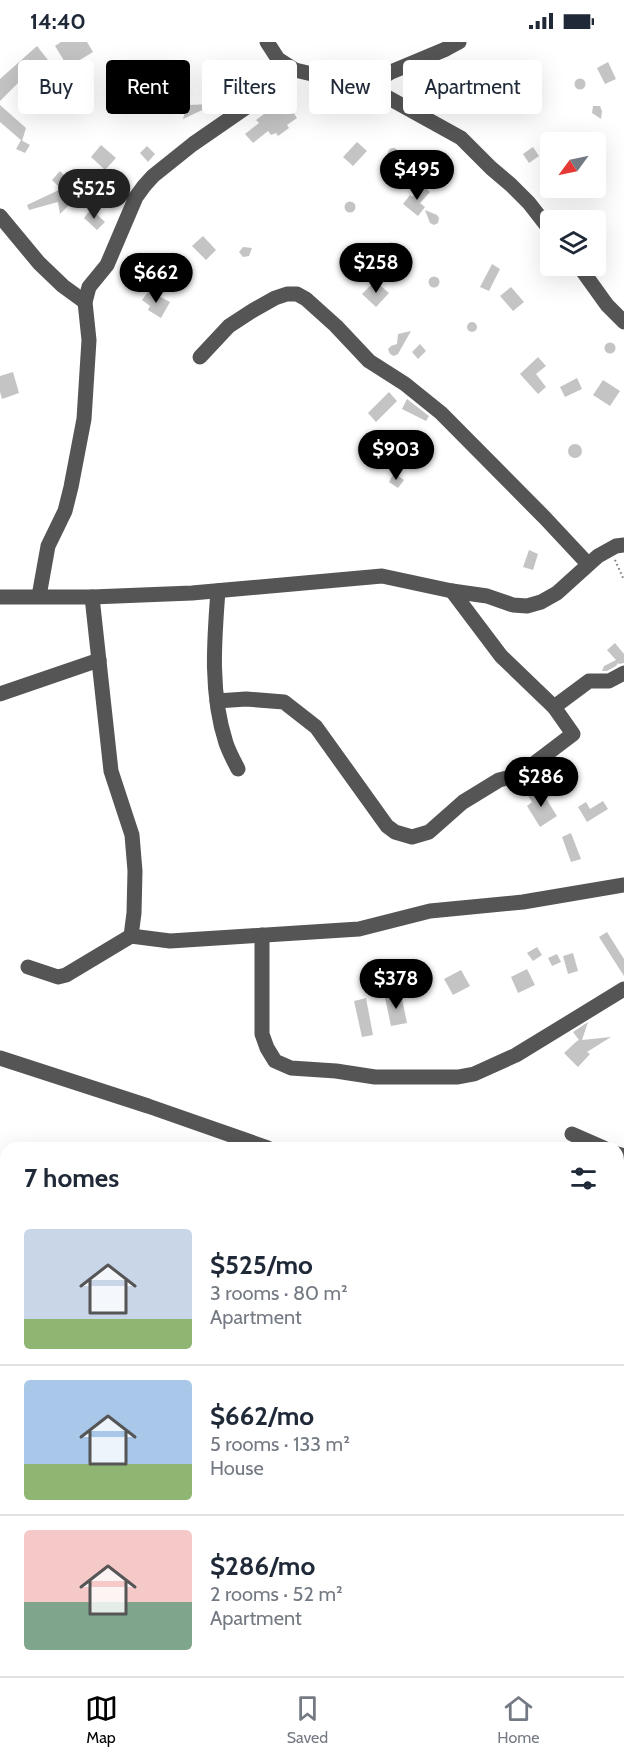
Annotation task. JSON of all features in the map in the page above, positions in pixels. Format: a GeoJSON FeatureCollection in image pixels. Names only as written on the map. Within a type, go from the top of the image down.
{"type":"FeatureCollection","features":[{"type":"Feature","properties":{"kind":"street"},"geometry":{"type":"LineString","coordinates":[[267,42],[280,60]]}},
{"type":"Feature","properties":{"kind":"street"},"geometry":{"type":"LineString","coordinates":[[391,72],[459,42]]}},
{"type":"Feature","properties":{"kind":"street"},"geometry":{"type":"LineString","coordinates":[[391,100],[460,138],[523,197],[540,218]]}},
{"type":"Feature","properties":{"kind":"street"},"geometry":{"type":"LineString","coordinates":[[39,596],[48,546],[64,511],[71,487],[84,419],[89,340],[85,302],[89,287],[107,265],[131,207],[144,186],[193,144],[236,114]]}},
{"type":"Feature","properties":{"kind":"street"},"geometry":{"type":"LineString","coordinates":[[0,216],[39,263],[63,286],[85,302]]}},
{"type":"Feature","properties":{"kind":"street"},"geometry":{"type":"LineString","coordinates":[[586,276],[607,305],[624,322]]}},
{"type":"Feature","properties":{"kind":"street"},"geometry":{"type":"LineString","coordinates":[[200,357],[229,326],[274,298],[286,294],[297,294],[306,299],[336,326],[369,361],[405,384],[441,413],[588,564]]}},
{"type":"Feature","properties":{"kind":"street"},"geometry":{"type":"LineString","coordinates":[[0,597],[192,594],[382,576],[487,596],[513,605],[527,606],[541,602],[557,593],[598,556],[617,547]]}},
{"type":"Feature","properties":{"kind":"street"},"geometry":{"type":"LineString","coordinates":[[218,591],[214,639],[217,701],[226,744],[238,769]]}},
{"type":"Feature","properties":{"kind":"street"},"geometry":{"type":"LineString","coordinates":[[217,701],[246,699],[284,702],[315,727],[387,826],[395,832],[412,837],[429,832],[463,802],[499,780],[519,775],[573,734],[554,707],[501,656],[452,591]]}},
{"type":"Feature","properties":{"kind":"street"},"geometry":{"type":"LineString","coordinates":[[92,597],[111,771],[132,835],[135,871],[131,936]]}},
{"type":"Feature","properties":{"kind":"street"},"geometry":{"type":"LineString","coordinates":[[0,694],[99,660]]}},
{"type":"Feature","properties":{"kind":"street"},"geometry":{"type":"LineString","coordinates":[[554,707],[589,681],[609,681],[624,673]]}},
{"type":"Feature","properties":{"kind":"street"},"geometry":{"type":"LineString","coordinates":[[28,967],[58,977],[66,975],[131,936],[170,941],[359,929],[430,911],[523,902],[624,885]]}},
{"type":"Feature","properties":{"kind":"street"},"geometry":{"type":"LineString","coordinates":[[262,935],[262,1034],[275,1061],[291,1068],[336,1071],[375,1077],[458,1077],[474,1074],[516,1055],[624,989]]}},
{"type":"Feature","properties":{"kind":"street"},"geometry":{"type":"LineString","coordinates":[[0,1058],[251,1142]]}},
{"type":"Feature","properties":{"kind":"street"},"geometry":{"type":"LineString","coordinates":[[572,1134],[590,1142]]}},
{"type":"Feature","properties":{"kind":"path"},"geometry":{"type":"LineString","coordinates":[[617,547],[624,580]]}},
{"type":"Feature","properties":{"kind":"building"},"geometry":{"type":"Polygon","coordinates":[[[61,42],[87,42],[93,52],[80,60],[64,60],[55,46],[61,42]]]}},
{"type":"Feature","properties":{"kind":"building"},"geometry":{"type":"Polygon","coordinates":[[[37,46],[48,60],[21,60],[37,46]]]}},
{"type":"Feature","properties":{"kind":"building"},"geometry":{"type":"Polygon","coordinates":[[[608,62],[616,79],[605,84],[597,68],[608,62]]]}},
{"type":"Feature","properties":{"kind":"building"},"geometry":{"type":"Polygon","coordinates":[[[18,63],[18,83],[0,101],[0,79],[18,63]]]}},
{"type":"Feature","properties":{"kind":"building"},"geometry":{"type":"Polygon","coordinates":[[[580,79],[584,80],[584,88],[580,89],[576,88],[575,84],[576,80],[580,79]]]}},
{"type":"Feature","properties":{"kind":"building"},"geometry":{"type":"Polygon","coordinates":[[[202,104],[202,110],[183,119],[184,114],[190,114],[190,105],[202,104]]]}},
{"type":"Feature","properties":{"kind":"building"},"geometry":{"type":"Polygon","coordinates":[[[0,105],[26,128],[22,141],[0,122],[0,105]]]}},
{"type":"Feature","properties":{"kind":"building"},"geometry":{"type":"Polygon","coordinates":[[[593,106],[600,106],[601,119],[592,113],[593,106]]]}},
{"type":"Feature","properties":{"kind":"building"},"geometry":{"type":"Polygon","coordinates":[[[264,114],[294,114],[297,118],[278,136],[276,133],[271,135],[268,131],[253,143],[245,134],[259,123],[256,120],[264,114]]]}},
{"type":"Feature","properties":{"kind":"building"},"geometry":{"type":"Polygon","coordinates":[[[21,140],[30,145],[25,153],[16,149],[21,140]]]}},
{"type":"Feature","properties":{"kind":"building"},"geometry":{"type":"Polygon","coordinates":[[[357,142],[367,151],[353,166],[343,157],[357,142]]]}},
{"type":"Feature","properties":{"kind":"building"},"geometry":{"type":"Polygon","coordinates":[[[101,145],[116,158],[105,170],[91,157],[101,145]]]}},
{"type":"Feature","properties":{"kind":"building"},"geometry":{"type":"Polygon","coordinates":[[[147,146],[155,154],[148,162],[140,153],[147,146]]]}},
{"type":"Feature","properties":{"kind":"building"},"geometry":{"type":"Polygon","coordinates":[[[533,147],[539,156],[529,163],[523,154],[533,147]]]}},
{"type":"Feature","properties":{"kind":"building"},"geometry":{"type":"Polygon","coordinates":[[[393,148],[397,149],[397,157],[393,158],[389,157],[388,153],[389,149],[393,148]]]}},
{"type":"Feature","properties":{"kind":"building"},"geometry":{"type":"Polygon","coordinates":[[[60,171],[81,193],[60,214],[58,202],[29,210],[27,205],[61,189],[52,180],[60,171]]]}},
{"type":"Feature","properties":{"kind":"building"},"geometry":{"type":"Polygon","coordinates":[[[423,185],[430,192],[420,203],[425,207],[418,216],[403,204],[423,185]]]}},
{"type":"Feature","properties":{"kind":"building"},"geometry":{"type":"Polygon","coordinates":[[[350,202],[354,203],[354,211],[350,212],[346,211],[345,207],[346,203],[350,202]]]}},
{"type":"Feature","properties":{"kind":"building"},"geometry":{"type":"Polygon","coordinates":[[[91,209],[105,222],[97,230],[84,218],[91,209]]]}},
{"type":"Feature","properties":{"kind":"building"},"geometry":{"type":"Polygon","coordinates":[[[425,210],[437,215],[438,223],[434,225],[430,223],[425,210]]]}},
{"type":"Feature","properties":{"kind":"building"},"geometry":{"type":"Polygon","coordinates":[[[203,236],[216,250],[206,260],[192,246],[203,236]]]}},
{"type":"Feature","properties":{"kind":"building"},"geometry":{"type":"Polygon","coordinates":[[[391,243],[395,244],[395,252],[391,253],[387,252],[386,248],[387,244],[391,243]]]}},
{"type":"Feature","properties":{"kind":"building"},"geometry":{"type":"Polygon","coordinates":[[[243,247],[252,248],[249,256],[243,257],[239,252],[243,247]]]}},
{"type":"Feature","properties":{"kind":"building"},"geometry":{"type":"Polygon","coordinates":[[[492,264],[500,269],[489,291],[480,287],[492,264]]]}},
{"type":"Feature","properties":{"kind":"building"},"geometry":{"type":"Polygon","coordinates":[[[434,277],[438,278],[438,286],[434,287],[430,286],[429,282],[430,278],[434,277]]]}},
{"type":"Feature","properties":{"kind":"building"},"geometry":{"type":"Polygon","coordinates":[[[375,281],[389,293],[376,307],[362,294],[375,281]]]}},
{"type":"Feature","properties":{"kind":"building"},"geometry":{"type":"Polygon","coordinates":[[[511,287],[524,302],[513,311],[500,296],[511,287]]]}},
{"type":"Feature","properties":{"kind":"building"},"geometry":{"type":"Polygon","coordinates":[[[148,292],[170,302],[161,318],[148,310],[150,306],[142,300],[148,292]]]}},
{"type":"Feature","properties":{"kind":"building"},"geometry":{"type":"Polygon","coordinates":[[[472,322],[476,323],[476,331],[472,332],[468,331],[467,327],[468,323],[472,322]]]}},
{"type":"Feature","properties":{"kind":"building"},"geometry":{"type":"Polygon","coordinates":[[[411,331],[398,354],[394,356],[390,354],[388,349],[397,344],[398,334],[411,331]]]}},
{"type":"Feature","properties":{"kind":"building"},"geometry":{"type":"Polygon","coordinates":[[[610,343],[614,344],[614,352],[610,353],[606,352],[605,348],[606,344],[610,343]]]}},
{"type":"Feature","properties":{"kind":"building"},"geometry":{"type":"Polygon","coordinates":[[[420,344],[426,351],[418,359],[412,352],[420,344]]]}},
{"type":"Feature","properties":{"kind":"building"},"geometry":{"type":"Polygon","coordinates":[[[538,357],[546,366],[536,374],[546,387],[538,394],[520,374],[538,357]]]}},
{"type":"Feature","properties":{"kind":"building"},"geometry":{"type":"Polygon","coordinates":[[[13,372],[19,393],[2,399],[0,376],[13,372]]]}},
{"type":"Feature","properties":{"kind":"building"},"geometry":{"type":"Polygon","coordinates":[[[577,378],[582,389],[565,397],[560,387],[577,378]]]}},
{"type":"Feature","properties":{"kind":"building"},"geometry":{"type":"Polygon","coordinates":[[[603,380],[620,391],[610,406],[593,395],[603,380]]]}},
{"type":"Feature","properties":{"kind":"building"},"geometry":{"type":"Polygon","coordinates":[[[389,392],[397,401],[376,422],[368,413],[389,392]]]}},
{"type":"Feature","properties":{"kind":"building"},"geometry":{"type":"Polygon","coordinates":[[[407,399],[429,416],[426,421],[402,409],[407,399]]]}},
{"type":"Feature","properties":{"kind":"building"},"geometry":{"type":"Polygon","coordinates":[[[575,444],[580,446],[582,451],[580,456],[575,458],[570,456],[568,451],[570,446],[575,444]]]}},
{"type":"Feature","properties":{"kind":"building"},"geometry":{"type":"Polygon","coordinates":[[[394,473],[404,480],[398,488],[389,482],[394,473]]]}},
{"type":"Feature","properties":{"kind":"building"},"geometry":{"type":"Polygon","coordinates":[[[529,550],[538,554],[533,570],[523,567],[529,550]]]}},
{"type":"Feature","properties":{"kind":"building"},"geometry":{"type":"Polygon","coordinates":[[[615,643],[624,654],[624,663],[618,663],[607,671],[602,671],[604,666],[616,660],[607,650],[615,643]]]}},
{"type":"Feature","properties":{"kind":"building"},"geometry":{"type":"Polygon","coordinates":[[[540,789],[557,816],[540,827],[527,806],[532,802],[528,796],[540,789]]]}},
{"type":"Feature","properties":{"kind":"building"},"geometry":{"type":"Polygon","coordinates":[[[603,801],[608,809],[587,822],[578,807],[586,802],[590,809],[603,801]]]}},
{"type":"Feature","properties":{"kind":"building"},"geometry":{"type":"Polygon","coordinates":[[[571,833],[581,859],[571,862],[562,837],[571,833]]]}},
{"type":"Feature","properties":{"kind":"building"},"geometry":{"type":"Polygon","coordinates":[[[607,932],[624,959],[624,976],[599,937],[607,932]]]}},
{"type":"Feature","properties":{"kind":"building"},"geometry":{"type":"Polygon","coordinates":[[[537,947],[542,955],[533,961],[527,953],[537,947]]]}},
{"type":"Feature","properties":{"kind":"building"},"geometry":{"type":"Polygon","coordinates":[[[573,953],[578,971],[568,974],[563,956],[573,953]]]}},
{"type":"Feature","properties":{"kind":"building"},"geometry":{"type":"Polygon","coordinates":[[[557,954],[561,962],[552,966],[548,958],[557,954]]]}},
{"type":"Feature","properties":{"kind":"building"},"geometry":{"type":"Polygon","coordinates":[[[527,969],[535,985],[518,993],[511,977],[527,969]]]}},
{"type":"Feature","properties":{"kind":"building"},"geometry":{"type":"Polygon","coordinates":[[[461,970],[470,986],[453,995],[444,979],[461,970]]]}},
{"type":"Feature","properties":{"kind":"building"},"geometry":{"type":"Polygon","coordinates":[[[401,994],[407,1023],[391,1026],[385,998],[401,994]]]}},
{"type":"Feature","properties":{"kind":"building"},"geometry":{"type":"Polygon","coordinates":[[[366,998],[373,1035],[362,1037],[354,1001],[366,998]]]}},
{"type":"Feature","properties":{"kind":"building"},"geometry":{"type":"Polygon","coordinates":[[[588,1022],[582,1040],[611,1037],[587,1052],[590,1054],[578,1067],[564,1053],[579,1040],[573,1032],[588,1022]]]}}]}
